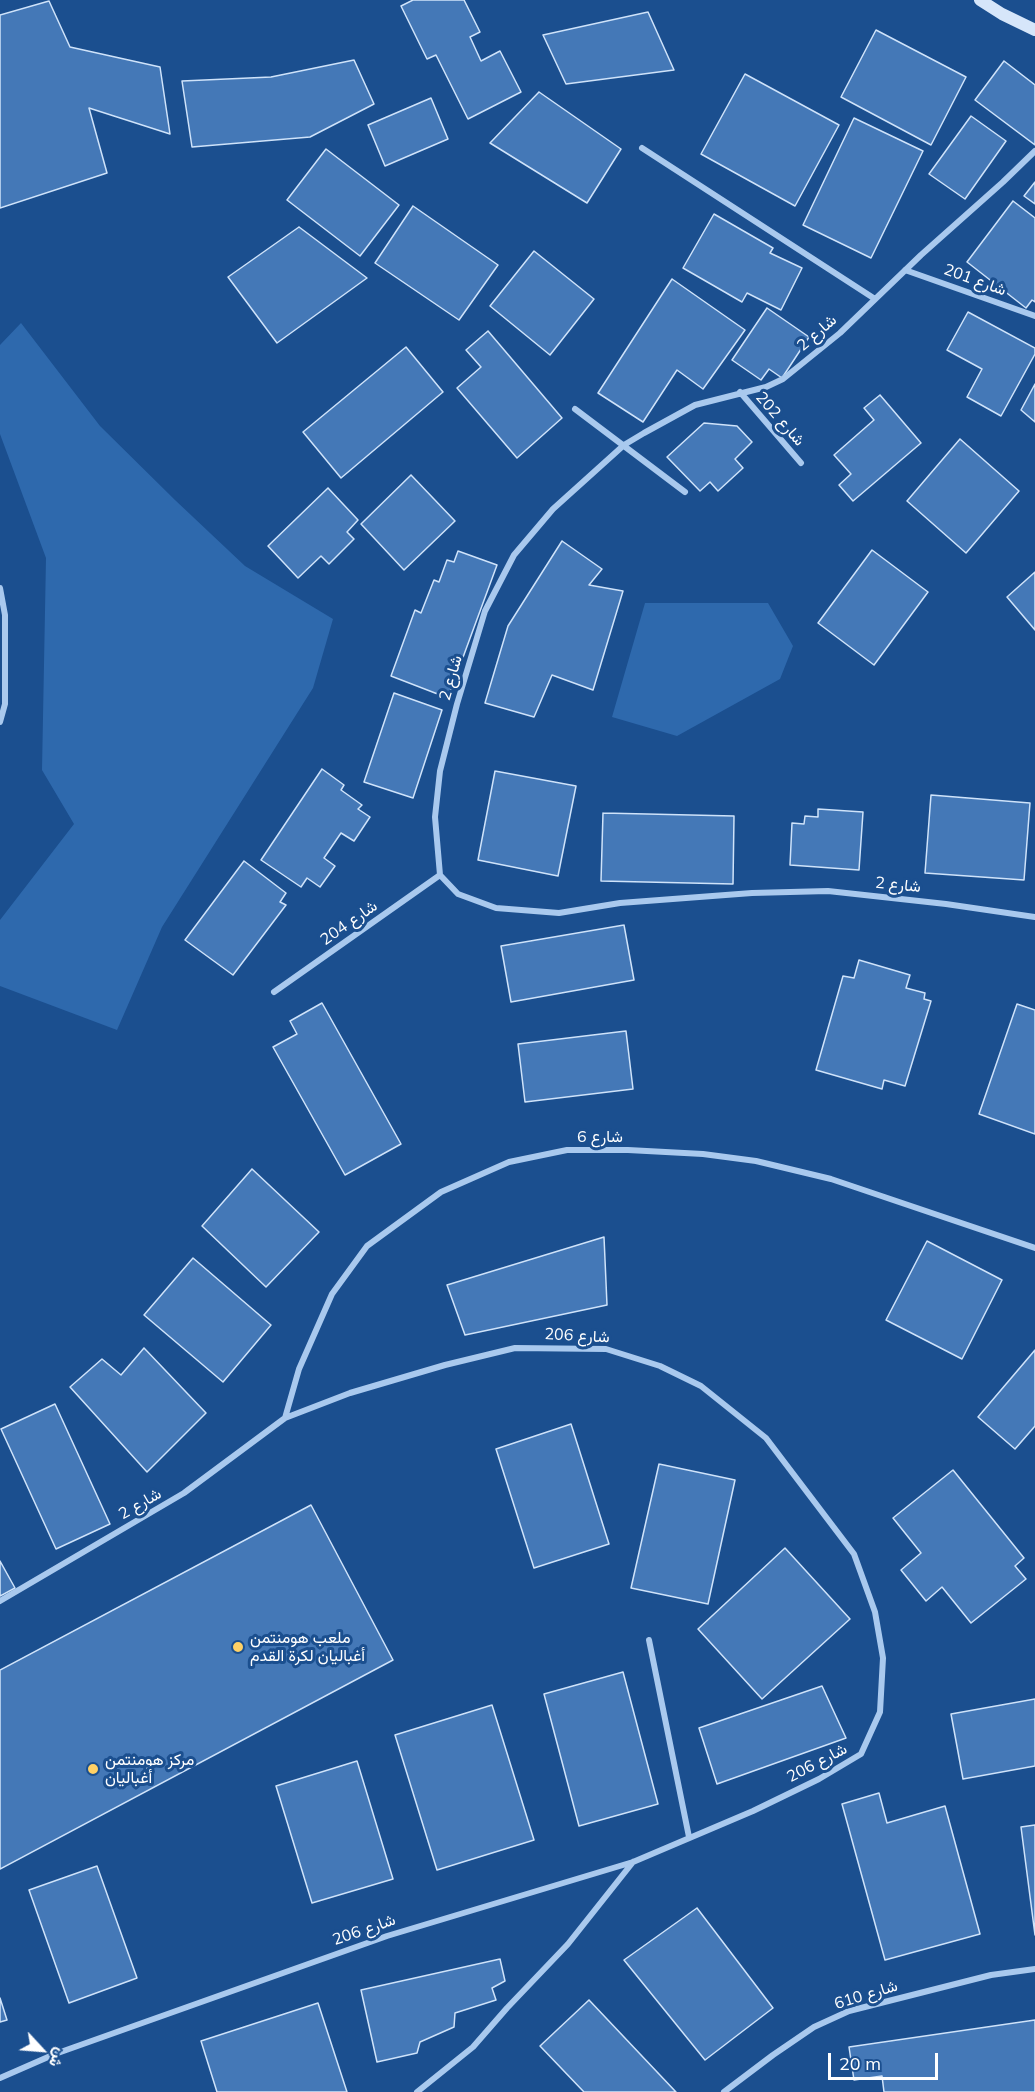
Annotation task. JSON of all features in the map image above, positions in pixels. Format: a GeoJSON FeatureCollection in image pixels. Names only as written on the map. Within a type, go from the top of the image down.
{"type":"FeatureCollection","features":[{"type":"Feature","properties":{"kind":"street"},"geometry":{"type":"LineString","coordinates":[[980,0],[1035,30]]}},
{"type":"Feature","properties":{"kind":"street"},"geometry":{"type":"LineString","coordinates":[[642,148],[875,299]]}},
{"type":"Feature","properties":{"kind":"street","name":"شارع 2"},"geometry":{"type":"LineString","coordinates":[[1035,151],[840,333],[783,379],[766,387],[695,405],[624,445],[553,509],[514,555],[485,611],[440,771],[435,817],[440,875],[458,894],[496,908],[559,914],[620,903],[752,893],[828,891],[946,904],[1035,917]]}},
{"type":"Feature","properties":{"kind":"street","name":"شارع 201"},"geometry":{"type":"LineString","coordinates":[[906,270],[1035,316]]}},
{"type":"Feature","properties":{"kind":"street","name":"شارع 202"},"geometry":{"type":"LineString","coordinates":[[740,392],[801,463]]}},
{"type":"Feature","properties":{"kind":"street"},"geometry":{"type":"LineString","coordinates":[[575,409],[686,492]]}},
{"type":"Feature","properties":{"kind":"street"},"geometry":{"type":"LineString","coordinates":[[0,588],[5,615],[4,704],[0,722]]}},
{"type":"Feature","properties":{"kind":"street","name":"شارع 204"},"geometry":{"type":"LineString","coordinates":[[274,992],[440,875]]}},
{"type":"Feature","properties":{"kind":"street","name":"شارع 6"},"geometry":{"type":"LineString","coordinates":[[285,1418],[299,1369],[332,1294],[367,1246],[441,1192],[508,1162],[567,1150],[703,1154],[756,1161],[831,1179],[1035,1248]]}},
{"type":"Feature","properties":{"kind":"street","name":"شارع 206"},"geometry":{"type":"LineString","coordinates":[[0,2078],[55,2054],[387,1936],[633,1862],[819,1779],[861,1754],[880,1712],[883,1658],[875,1612],[854,1554],[766,1438],[701,1386],[660,1366],[606,1349],[515,1348],[445,1365],[350,1393],[285,1418]]}},
{"type":"Feature","properties":{"kind":"street","name":"شارع 2"},"geometry":{"type":"LineString","coordinates":[[0,1601],[184,1493],[285,1418]]}},
{"type":"Feature","properties":{"kind":"street"},"geometry":{"type":"LineString","coordinates":[[650,1640],[689,1837]]}},
{"type":"Feature","properties":{"kind":"street"},"geometry":{"type":"LineString","coordinates":[[417,2092],[473,2047],[568,1944],[633,1862]]}},
{"type":"Feature","properties":{"kind":"street","name":"شارع 610"},"geometry":{"type":"LineString","coordinates":[[724,2092],[814,2027],[849,2011],[991,1975],[1035,1968]]}},
{"type":"Feature","properties":{"kind":"shaded area"},"geometry":{"type":"Polygon","coordinates":[[[21,323],[100,426],[175,500],[245,566],[333,619],[313,688],[162,927],[117,1030],[0,986],[0,920],[74,824],[42,770],[46,558],[0,434],[0,345],[21,323]]]}},
{"type":"Feature","properties":{"kind":"shaded area"},"geometry":{"type":"Polygon","coordinates":[[[645,603],[768,603],[793,646],[780,679],[677,736],[612,717],[645,603]]]}},
{"type":"Feature","properties":{"kind":"building"},"geometry":{"type":"Polygon","coordinates":[[[413,0],[464,0],[480,32],[470,37],[481,61],[500,51],[521,92],[468,119],[436,55],[427,59],[401,6],[413,0]]]}},
{"type":"Feature","properties":{"kind":"building"},"geometry":{"type":"Polygon","coordinates":[[[49,1],[70,47],[160,67],[170,134],[89,108],[107,173],[0,208],[0,15],[49,1]]]}},
{"type":"Feature","properties":{"kind":"building"},"geometry":{"type":"Polygon","coordinates":[[[648,12],[674,70],[566,84],[543,35],[648,12]]]}},
{"type":"Feature","properties":{"kind":"building"},"geometry":{"type":"Polygon","coordinates":[[[876,30],[966,77],[931,145],[841,97],[876,30]]]}},
{"type":"Feature","properties":{"kind":"building"},"geometry":{"type":"Polygon","coordinates":[[[354,60],[374,104],[310,137],[192,147],[182,81],[271,77],[354,60]]]}},
{"type":"Feature","properties":{"kind":"building"},"geometry":{"type":"Polygon","coordinates":[[[1004,61],[1035,85],[1035,145],[975,100],[1004,61]]]}},
{"type":"Feature","properties":{"kind":"building"},"geometry":{"type":"Polygon","coordinates":[[[745,74],[839,125],[795,206],[701,154],[745,74]]]}},
{"type":"Feature","properties":{"kind":"building"},"geometry":{"type":"Polygon","coordinates":[[[539,92],[621,149],[587,203],[490,143],[539,92]]]}},
{"type":"Feature","properties":{"kind":"building"},"geometry":{"type":"Polygon","coordinates":[[[431,98],[448,139],[385,166],[368,125],[431,98]]]}},
{"type":"Feature","properties":{"kind":"building"},"geometry":{"type":"Polygon","coordinates":[[[971,116],[1006,141],[965,199],[929,174],[971,116]]]}},
{"type":"Feature","properties":{"kind":"building"},"geometry":{"type":"Polygon","coordinates":[[[854,118],[923,151],[871,258],[803,225],[854,118]]]}},
{"type":"Feature","properties":{"kind":"building"},"geometry":{"type":"Polygon","coordinates":[[[326,149],[399,205],[360,256],[287,200],[326,149]]]}},
{"type":"Feature","properties":{"kind":"building"},"geometry":{"type":"Polygon","coordinates":[[[1035,182],[1035,204],[1024,196],[1035,182]]]}},
{"type":"Feature","properties":{"kind":"building"},"geometry":{"type":"Polygon","coordinates":[[[1013,201],[1035,218],[1035,302],[1032,300],[1026,308],[967,262],[1013,201]]]}},
{"type":"Feature","properties":{"kind":"building"},"geometry":{"type":"Polygon","coordinates":[[[413,206],[498,265],[459,320],[375,263],[413,206]]]}},
{"type":"Feature","properties":{"kind":"building"},"geometry":{"type":"Polygon","coordinates":[[[714,214],[773,248],[770,253],[802,268],[781,310],[747,293],[742,302],[683,268],[714,214]]]}},
{"type":"Feature","properties":{"kind":"building"},"geometry":{"type":"Polygon","coordinates":[[[299,227],[367,278],[277,343],[228,277],[299,227]]]}},
{"type":"Feature","properties":{"kind":"building"},"geometry":{"type":"Polygon","coordinates":[[[534,251],[594,299],[550,355],[490,306],[534,251]]]}},
{"type":"Feature","properties":{"kind":"building"},"geometry":{"type":"Polygon","coordinates":[[[672,279],[745,330],[703,389],[677,370],[643,422],[598,393],[672,279]]]}},
{"type":"Feature","properties":{"kind":"building"},"geometry":{"type":"Polygon","coordinates":[[[767,308],[809,337],[782,378],[769,369],[761,380],[732,360],[767,308]]]}},
{"type":"Feature","properties":{"kind":"building"},"geometry":{"type":"Polygon","coordinates":[[[968,312],[1035,348],[1035,354],[1001,416],[967,397],[982,369],[947,350],[968,312]]]}},
{"type":"Feature","properties":{"kind":"building"},"geometry":{"type":"Polygon","coordinates":[[[488,331],[562,418],[517,458],[457,388],[481,367],[466,350],[488,331]]]}},
{"type":"Feature","properties":{"kind":"building"},"geometry":{"type":"Polygon","coordinates":[[[406,347],[443,392],[341,478],[303,432],[406,347]]]}},
{"type":"Feature","properties":{"kind":"building"},"geometry":{"type":"Polygon","coordinates":[[[1035,384],[1035,422],[1021,410],[1035,384]]]}},
{"type":"Feature","properties":{"kind":"building"},"geometry":{"type":"Polygon","coordinates":[[[880,395],[921,443],[853,501],[839,485],[851,474],[834,455],[874,420],[864,408],[880,395]]]}},
{"type":"Feature","properties":{"kind":"building"},"geometry":{"type":"Polygon","coordinates":[[[704,423],[737,426],[752,442],[735,459],[743,468],[718,491],[710,482],[700,491],[667,457],[704,423]]]}},
{"type":"Feature","properties":{"kind":"building"},"geometry":{"type":"Polygon","coordinates":[[[960,439],[1019,491],[966,553],[907,501],[960,439]]]}},
{"type":"Feature","properties":{"kind":"building"},"geometry":{"type":"Polygon","coordinates":[[[411,475],[455,521],[404,570],[361,524],[411,475]]]}},
{"type":"Feature","properties":{"kind":"building"},"geometry":{"type":"Polygon","coordinates":[[[328,488],[358,520],[347,532],[354,539],[329,564],[321,556],[298,578],[268,546],[328,488]]]}},
{"type":"Feature","properties":{"kind":"building"},"geometry":{"type":"Polygon","coordinates":[[[562,541],[602,569],[589,585],[623,591],[593,690],[552,675],[534,717],[485,703],[508,626],[562,541]]]}},
{"type":"Feature","properties":{"kind":"building"},"geometry":{"type":"Polygon","coordinates":[[[872,550],[928,592],[874,665],[818,623],[872,550]]]}},
{"type":"Feature","properties":{"kind":"building"},"geometry":{"type":"Polygon","coordinates":[[[458,551],[497,565],[448,698],[391,676],[415,610],[421,613],[434,580],[439,582],[447,560],[454,562],[458,551]]]}},
{"type":"Feature","properties":{"kind":"building"},"geometry":{"type":"Polygon","coordinates":[[[1035,572],[1035,630],[1007,597],[1035,572]]]}},
{"type":"Feature","properties":{"kind":"building"},"geometry":{"type":"Polygon","coordinates":[[[394,693],[442,710],[413,798],[364,782],[394,693]]]}},
{"type":"Feature","properties":{"kind":"building"},"geometry":{"type":"Polygon","coordinates":[[[322,769],[344,785],[341,790],[362,805],[358,809],[370,817],[354,841],[341,833],[324,858],[335,866],[320,887],[307,878],[301,887],[261,860],[322,769]]]}},
{"type":"Feature","properties":{"kind":"building"},"geometry":{"type":"Polygon","coordinates":[[[495,771],[576,786],[558,876],[478,860],[495,771]]]}},
{"type":"Feature","properties":{"kind":"building"},"geometry":{"type":"Polygon","coordinates":[[[931,795],[1030,803],[1024,880],[925,873],[931,795]]]}},
{"type":"Feature","properties":{"kind":"building"},"geometry":{"type":"Polygon","coordinates":[[[818,809],[863,812],[859,870],[790,865],[792,823],[804,824],[805,816],[818,817],[818,809]]]}},
{"type":"Feature","properties":{"kind":"building"},"geometry":{"type":"Polygon","coordinates":[[[603,813],[734,816],[733,884],[601,881],[603,813]]]}},
{"type":"Feature","properties":{"kind":"building"},"geometry":{"type":"Polygon","coordinates":[[[244,861],[286,893],[280,902],[286,905],[233,975],[185,940],[244,861]]]}},
{"type":"Feature","properties":{"kind":"building"},"geometry":{"type":"Polygon","coordinates":[[[624,925],[634,980],[511,1002],[501,946],[624,925]]]}},
{"type":"Feature","properties":{"kind":"building"},"geometry":{"type":"Polygon","coordinates":[[[859,960],[910,975],[906,988],[925,993],[924,999],[931,1001],[905,1086],[884,1080],[882,1089],[816,1070],[843,976],[854,978],[859,960]]]}},
{"type":"Feature","properties":{"kind":"building"},"geometry":{"type":"Polygon","coordinates":[[[322,1003],[401,1144],[345,1175],[273,1047],[297,1034],[290,1021],[322,1003]]]}},
{"type":"Feature","properties":{"kind":"building"},"geometry":{"type":"Polygon","coordinates":[[[1017,1004],[1035,1010],[1035,1134],[979,1114],[1017,1004]]]}},
{"type":"Feature","properties":{"kind":"building"},"geometry":{"type":"Polygon","coordinates":[[[626,1031],[633,1089],[525,1102],[518,1044],[626,1031]]]}},
{"type":"Feature","properties":{"kind":"building"},"geometry":{"type":"Polygon","coordinates":[[[252,1169],[319,1232],[266,1287],[202,1226],[252,1169]]]}},
{"type":"Feature","properties":{"kind":"building"},"geometry":{"type":"Polygon","coordinates":[[[604,1237],[607,1305],[465,1335],[447,1285],[604,1237]]]}},
{"type":"Feature","properties":{"kind":"building"},"geometry":{"type":"Polygon","coordinates":[[[927,1241],[1002,1280],[962,1359],[886,1320],[927,1241]]]}},
{"type":"Feature","properties":{"kind":"building"},"geometry":{"type":"Polygon","coordinates":[[[193,1258],[271,1325],[223,1382],[144,1315],[193,1258]]]}},
{"type":"Feature","properties":{"kind":"building"},"geometry":{"type":"Polygon","coordinates":[[[144,1348],[206,1413],[147,1472],[70,1387],[102,1359],[121,1375],[144,1348]]]}},
{"type":"Feature","properties":{"kind":"building"},"geometry":{"type":"Polygon","coordinates":[[[1035,1350],[1035,1426],[1015,1449],[978,1417],[1035,1350]]]}},
{"type":"Feature","properties":{"kind":"building"},"geometry":{"type":"Polygon","coordinates":[[[55,1404],[110,1524],[56,1549],[1,1429],[55,1404]]]}},
{"type":"Feature","properties":{"kind":"building"},"geometry":{"type":"Polygon","coordinates":[[[571,1424],[609,1544],[534,1568],[496,1449],[571,1424]]]}},
{"type":"Feature","properties":{"kind":"building"},"geometry":{"type":"Polygon","coordinates":[[[659,1464],[735,1480],[708,1604],[631,1588],[659,1464]]]}},
{"type":"Feature","properties":{"kind":"building"},"geometry":{"type":"Polygon","coordinates":[[[953,1470],[1024,1558],[1015,1566],[1026,1579],[971,1623],[942,1587],[926,1601],[901,1570],[921,1553],[893,1518],[953,1470]]]}},
{"type":"Feature","properties":{"kind":"building","name":"مركز هومنتمن أغباليان"},"geometry":{"type":"Polygon","coordinates":[[[311,1505],[393,1660],[0,1869],[0,1670],[311,1505]]]}},
{"type":"Feature","properties":{"kind":"building"},"geometry":{"type":"Polygon","coordinates":[[[785,1548],[850,1619],[762,1699],[698,1629],[785,1548]]]}},
{"type":"Feature","properties":{"kind":"building"},"geometry":{"type":"Polygon","coordinates":[[[0,1561],[15,1588],[0,1596],[0,1561]]]}},
{"type":"Feature","properties":{"kind":"building"},"geometry":{"type":"Polygon","coordinates":[[[623,1672],[658,1804],[579,1826],[544,1694],[623,1672]]]}},
{"type":"Feature","properties":{"kind":"building"},"geometry":{"type":"Polygon","coordinates":[[[822,1686],[846,1738],[717,1784],[699,1728],[822,1686]]]}},
{"type":"Feature","properties":{"kind":"building"},"geometry":{"type":"Polygon","coordinates":[[[1035,1699],[1035,1766],[963,1779],[951,1714],[1035,1699]]]}},
{"type":"Feature","properties":{"kind":"building"},"geometry":{"type":"Polygon","coordinates":[[[492,1705],[534,1840],[437,1870],[395,1735],[492,1705]]]}},
{"type":"Feature","properties":{"kind":"building"},"geometry":{"type":"Polygon","coordinates":[[[357,1761],[393,1879],[312,1903],[276,1786],[357,1761]]]}},
{"type":"Feature","properties":{"kind":"building"},"geometry":{"type":"Polygon","coordinates":[[[879,1793],[887,1823],[945,1806],[980,1934],[885,1960],[842,1804],[879,1793]]]}},
{"type":"Feature","properties":{"kind":"building"},"geometry":{"type":"Polygon","coordinates":[[[1035,1825],[1035,1935],[1021,1827],[1035,1825]]]}},
{"type":"Feature","properties":{"kind":"building"},"geometry":{"type":"Polygon","coordinates":[[[97,1866],[137,1978],[69,2003],[29,1890],[97,1866]]]}},
{"type":"Feature","properties":{"kind":"building"},"geometry":{"type":"Polygon","coordinates":[[[697,1908],[773,2008],[705,2060],[624,1960],[697,1908]]]}},
{"type":"Feature","properties":{"kind":"building"},"geometry":{"type":"Polygon","coordinates":[[[500,1959],[505,1981],[492,1988],[496,2000],[455,2013],[454,2027],[420,2042],[417,2053],[377,2062],[361,1990],[500,1959]]]}},
{"type":"Feature","properties":{"kind":"building"},"geometry":{"type":"Polygon","coordinates":[[[0,1998],[7,2020],[0,2022],[0,1998]]]}},
{"type":"Feature","properties":{"kind":"building"},"geometry":{"type":"Polygon","coordinates":[[[589,2000],[676,2092],[584,2092],[540,2046],[589,2000]]]}},
{"type":"Feature","properties":{"kind":"building"},"geometry":{"type":"Polygon","coordinates":[[[318,2003],[347,2092],[217,2092],[201,2041],[318,2003]]]}},
{"type":"Feature","properties":{"kind":"building"},"geometry":{"type":"Polygon","coordinates":[[[1035,2020],[1035,2092],[884,2092],[882,2076],[854,2080],[849,2047],[1035,2020]]]}},
{"type":"Feature","properties":{"kind":"place","name":"ملعب هومنتمن أغباليان لكرة القدم"},"geometry":{"type":"Point","coordinates":[238,1647]}},
{"type":"Feature","properties":{"kind":"place","name":"مركز هومنتمن أغباليان"},"geometry":{"type":"Point","coordinates":[93,1769]}}]}
